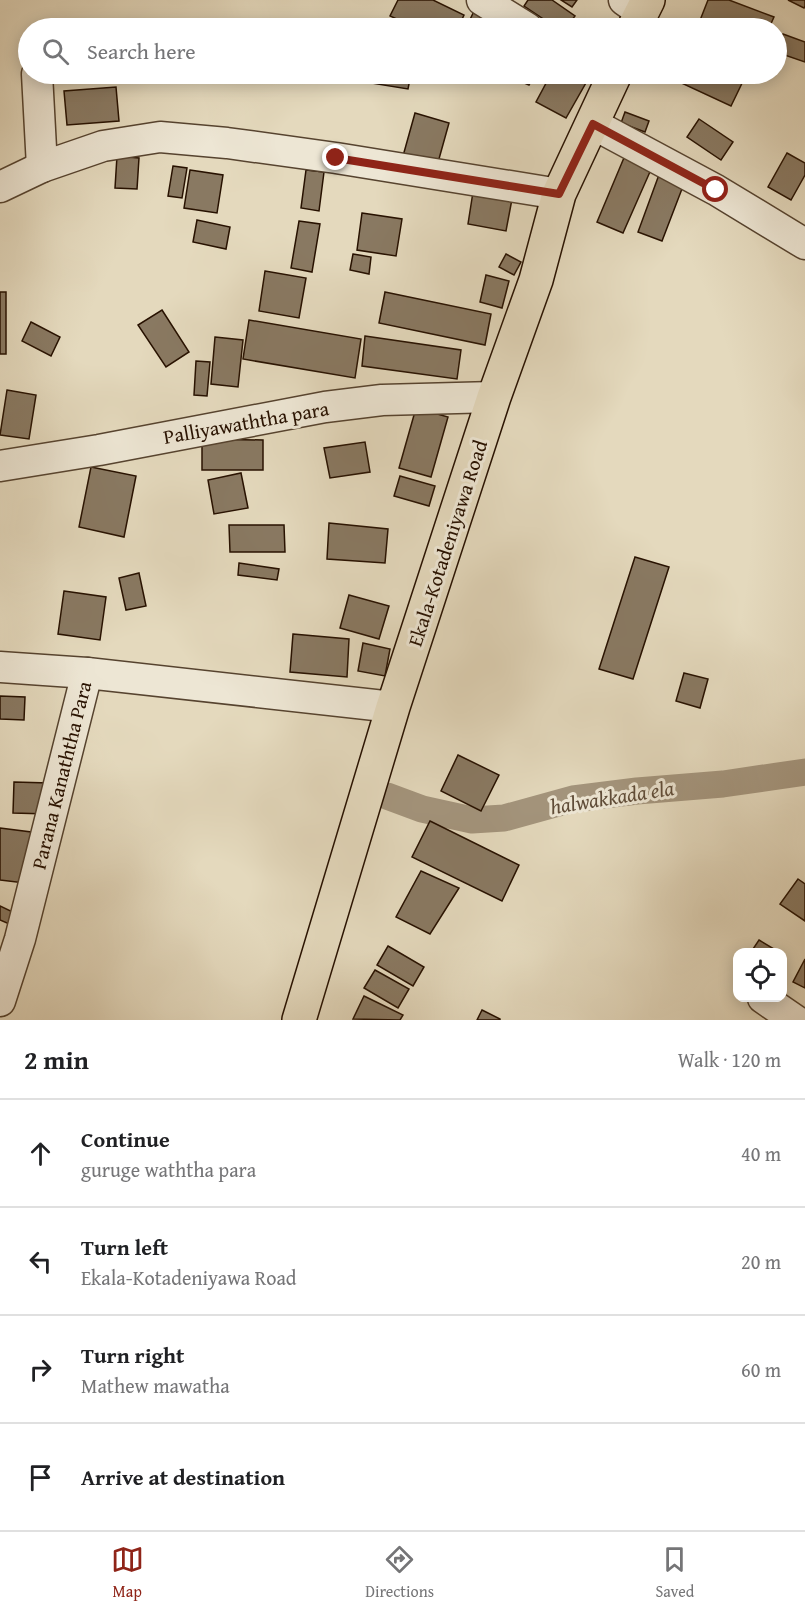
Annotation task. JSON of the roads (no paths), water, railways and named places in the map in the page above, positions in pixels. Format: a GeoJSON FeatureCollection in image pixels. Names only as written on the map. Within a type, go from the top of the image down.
{"type":"FeatureCollection","features":[{"type":"Feature","properties":{"kind":"main road","name":"Ekala-Kotadeniyawa Road"},"geometry":{"type":"LineString","coordinates":[[299,1020],[393,707],[494,397],[536,280],[559,194],[593,124],[605,84]]}},
{"type":"Feature","properties":{"kind":"street"},"geometry":{"type":"LineString","coordinates":[[482,0],[510,18]]}},
{"type":"Feature","properties":{"kind":"street"},"geometry":{"type":"LineString","coordinates":[[38,84],[42,167]]}},
{"type":"Feature","properties":{"kind":"street"},"geometry":{"type":"LineString","coordinates":[[593,124],[716,190],[805,244]]}},
{"type":"Feature","properties":{"kind":"street"},"geometry":{"type":"LineString","coordinates":[[0,188],[42,167],[103,146],[160,137],[227,143],[336,158],[559,194]]}},
{"type":"Feature","properties":{"kind":"street","name":"Palliyawaththa para"},"geometry":{"type":"LineString","coordinates":[[0,466],[99,450],[325,407],[382,400],[494,397]]}},
{"type":"Feature","properties":{"kind":"street"},"geometry":{"type":"LineString","coordinates":[[0,667],[87,672]]}},
{"type":"Feature","properties":{"kind":"street","name":"Parana Kanaththa Para"},"geometry":{"type":"LineString","coordinates":[[0,1001],[10,937],[87,672],[393,707]]}},
{"type":"Feature","properties":{"kind":"street"},"geometry":{"type":"LineString","coordinates":[[769,1002],[795,1020]]}},
{"type":"Feature","properties":{"kind":"waterway","name":"halwakkada ela"},"geometry":{"type":"LineString","coordinates":[[387,796],[422,809],[472,820],[504,818],[573,799],[723,784],[805,772]]}}]}
